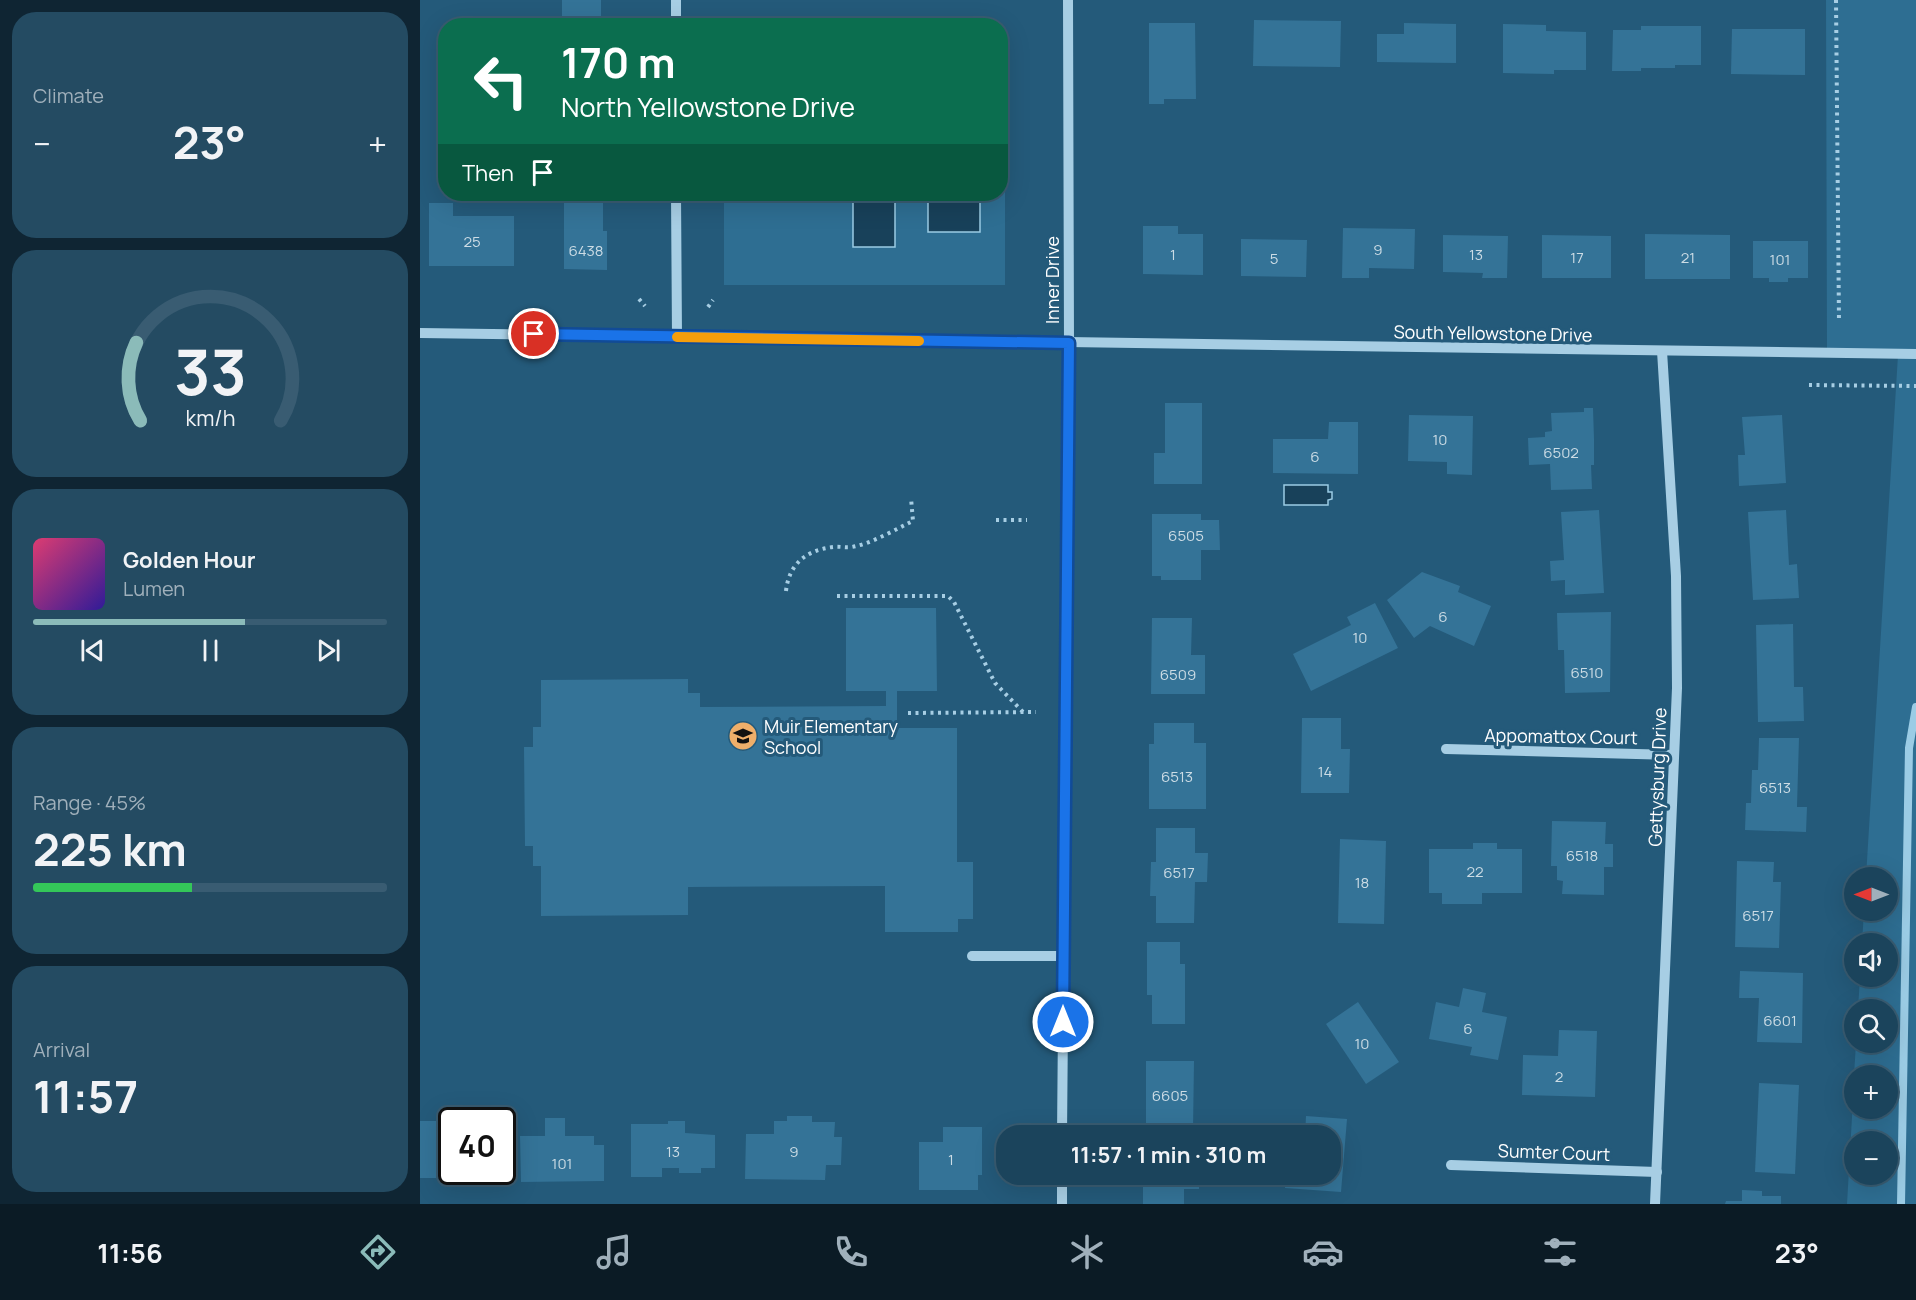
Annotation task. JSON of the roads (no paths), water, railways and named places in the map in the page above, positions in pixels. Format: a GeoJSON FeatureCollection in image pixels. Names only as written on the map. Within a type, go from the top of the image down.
{"type":"FeatureCollection","features":[{"type":"Feature","properties":{"kind":"street"},"geometry":{"type":"LineString","coordinates":[[676,0],[676,18]]}},
{"type":"Feature","properties":{"kind":"street","name":"Inner Drive"},"geometry":{"type":"LineString","coordinates":[[1062,1125],[1069,343],[1068,0]]}},
{"type":"Feature","properties":{"kind":"street"},"geometry":{"type":"LineString","coordinates":[[676,201],[677,337]]}},
{"type":"Feature","properties":{"kind":"street","name":"South Yellowstone Drive"},"geometry":{"type":"LineString","coordinates":[[420,333],[1916,354]]}},
{"type":"Feature","properties":{"kind":"street","name":"Gettysburg Drive"},"geometry":{"type":"LineString","coordinates":[[1655,1204],[1677,688],[1676,576],[1662,351]]}},
{"type":"Feature","properties":{"kind":"street","name":"Appomattox Court"},"geometry":{"type":"LineString","coordinates":[[1446,749],[1674,755]]}},
{"type":"Feature","properties":{"kind":"street"},"geometry":{"type":"LineString","coordinates":[[972,956],[1063,956]]}},
{"type":"Feature","properties":{"kind":"street","name":"Sumter Court"},"geometry":{"type":"LineString","coordinates":[[1451,1165],[1657,1172]]}},
{"type":"Feature","properties":{"kind":"street"},"geometry":{"type":"LineString","coordinates":[[1062,1185],[1062,1204]]}},
{"type":"Feature","properties":{"kind":"waterway"},"geometry":{"type":"LineString","coordinates":[[1901,1204],[1909,748],[1916,707]]}},
{"type":"Feature","properties":{"kind":"place","name":"Muir Elementary School"},"geometry":{"type":"Point","coordinates":[743,736]}}]}
